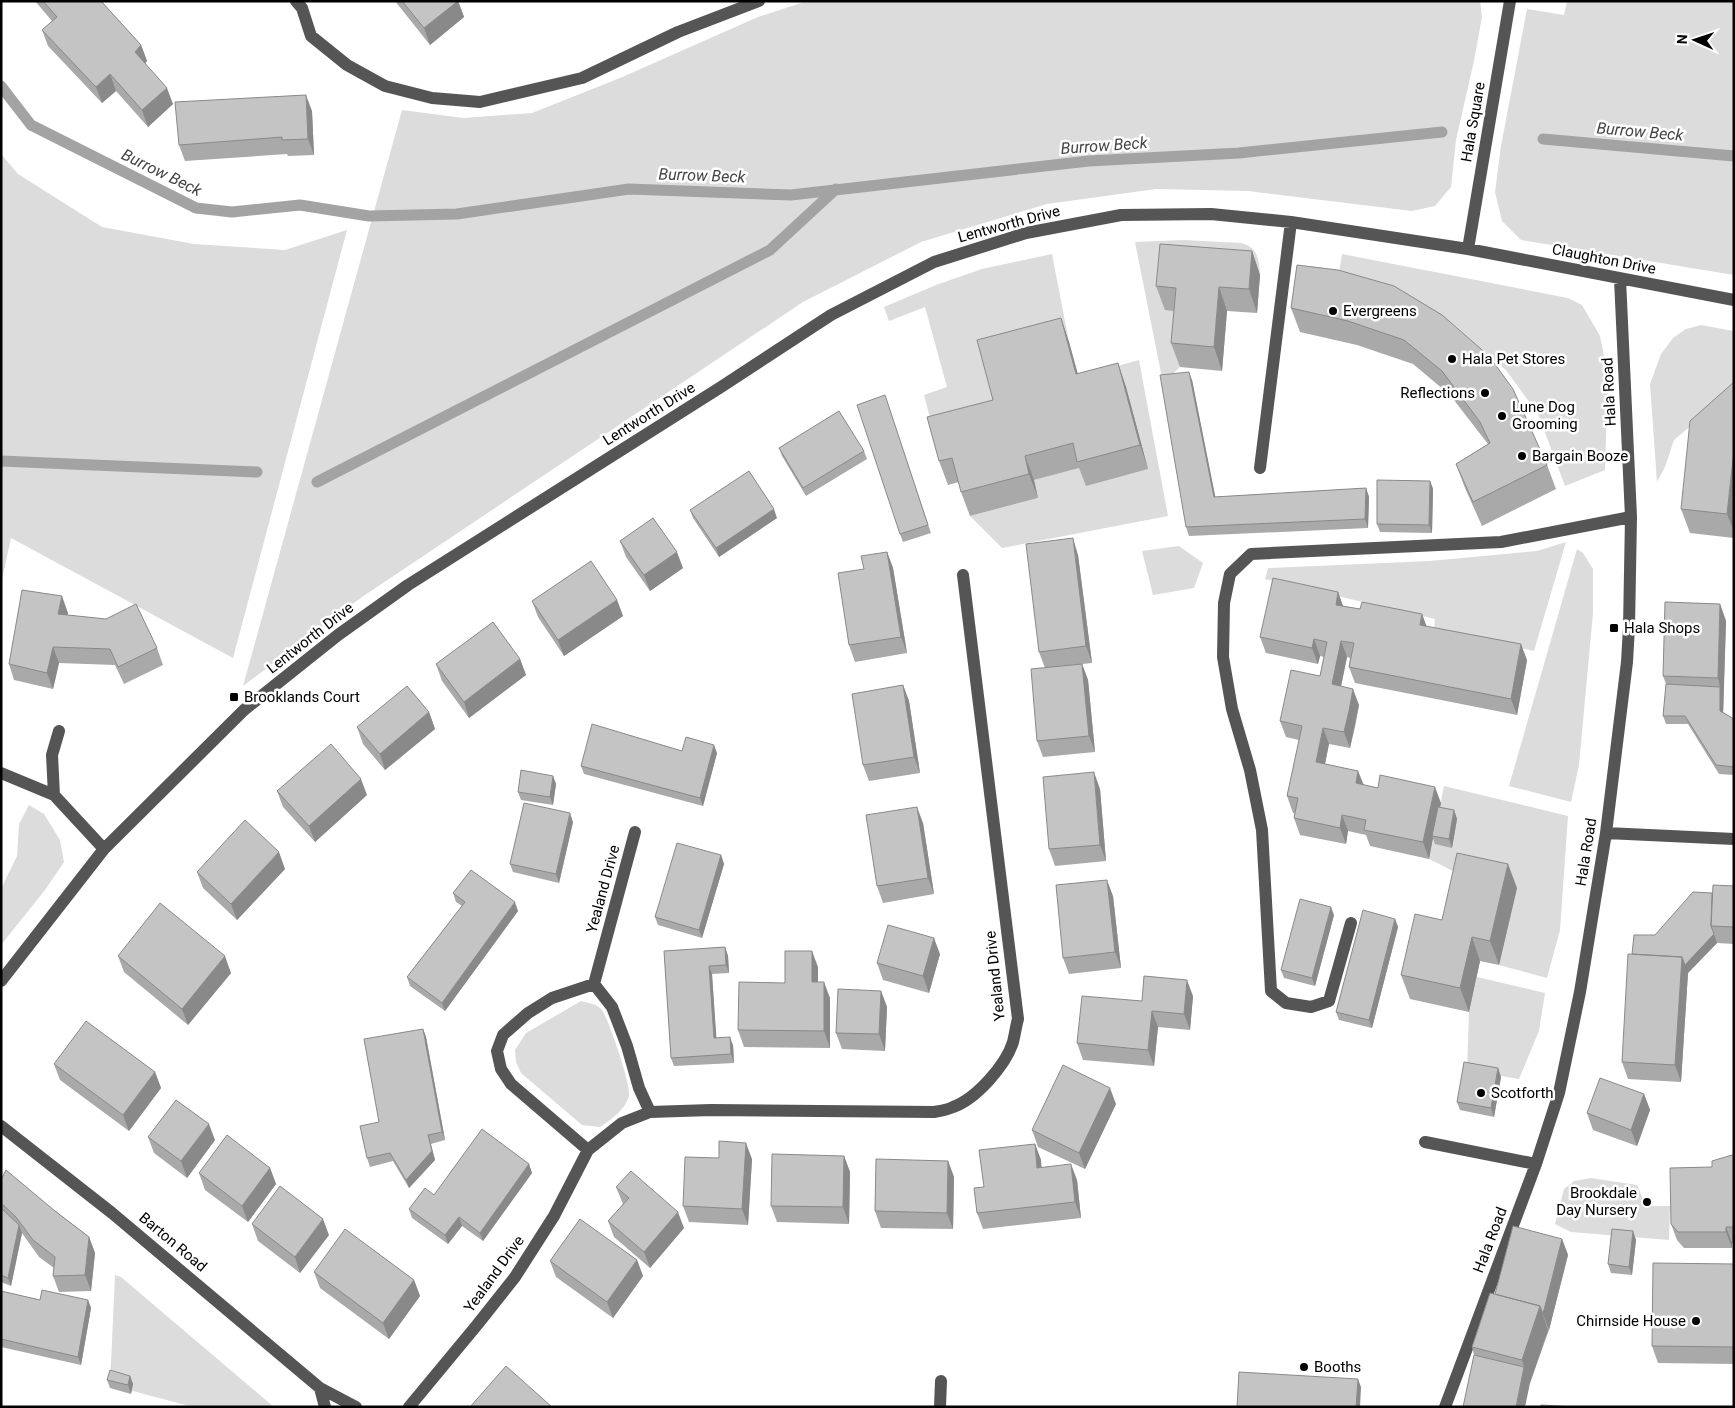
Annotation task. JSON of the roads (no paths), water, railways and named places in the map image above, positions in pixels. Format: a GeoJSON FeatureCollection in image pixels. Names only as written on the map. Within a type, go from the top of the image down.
{"type":"FeatureCollection","features":[{"type":"Feature","properties":{"kind":"street"},"geometry":{"type":"LineString","coordinates":[[296,1],[302,8],[311,36],[347,65],[385,86],[432,98],[480,102],[582,78],[678,32],[759,1]]}},
{"type":"Feature","properties":{"kind":"street","name":"Hala Square"},"geometry":{"type":"LineString","coordinates":[[1468,249],[1510,1]]}},
{"type":"Feature","properties":{"kind":"street","name":"Lentworth Drive"},"geometry":{"type":"LineString","coordinates":[[1,981],[104,850],[244,710],[338,635],[408,585],[721,387],[831,315],[934,262],[1026,233],[1121,215],[1211,214],[1291,222],[1468,249]]}},
{"type":"Feature","properties":{"kind":"street"},"geometry":{"type":"LineString","coordinates":[[1260,468],[1291,222]]}},
{"type":"Feature","properties":{"kind":"street","name":"Claughton Drive"},"geometry":{"type":"LineString","coordinates":[[1468,249],[1734,300]]}},
{"type":"Feature","properties":{"kind":"street","name":"Hala Road"},"geometry":{"type":"LineString","coordinates":[[1445,1407],[1536,1164],[1558,1093],[1576,1009],[1606,832],[1628,662],[1631,517],[1620,279]]}},
{"type":"Feature","properties":{"kind":"street"},"geometry":{"type":"LineString","coordinates":[[1350,923],[1329,1001],[1311,1007],[1286,1003],[1271,991],[1262,830],[1250,770],[1232,709],[1223,657],[1224,603],[1230,574],[1251,554],[1501,542],[1631,517]]}},
{"type":"Feature","properties":{"kind":"street","name":"Yealand Drive"},"geometry":{"type":"LineString","coordinates":[[409,1407],[515,1277],[554,1216],[588,1150],[622,1123],[650,1112],[720,1110],[934,1112],[954,1107],[971,1097],[989,1080],[1003,1062],[1012,1044],[1018,1018],[962,576]]}},
{"type":"Feature","properties":{"kind":"street"},"geometry":{"type":"LineString","coordinates":[[54,795],[52,755],[59,731]]}},
{"type":"Feature","properties":{"kind":"street"},"geometry":{"type":"LineString","coordinates":[[1,773],[54,795],[104,850]]}},
{"type":"Feature","properties":{"kind":"street","name":"Yealand Drive"},"geometry":{"type":"LineString","coordinates":[[594,984],[635,832]]}},
{"type":"Feature","properties":{"kind":"street"},"geometry":{"type":"LineString","coordinates":[[1606,832],[1734,839]]}},
{"type":"Feature","properties":{"kind":"street"},"geometry":{"type":"LineString","coordinates":[[588,1150],[511,1084],[500,1069],[497,1051],[503,1035],[528,1013],[552,998],[594,984],[612,1007],[627,1046],[639,1088],[650,1112]]}},
{"type":"Feature","properties":{"kind":"street","name":"Barton Road"},"geometry":{"type":"LineString","coordinates":[[1,1126],[112,1213],[320,1388],[356,1407]]}},
{"type":"Feature","properties":{"kind":"street"},"geometry":{"type":"LineString","coordinates":[[1425,1142],[1536,1164]]}},
{"type":"Feature","properties":{"kind":"street"},"geometry":{"type":"LineString","coordinates":[[940,1407],[941,1381]]}},
{"type":"Feature","properties":{"kind":"street"},"geometry":{"type":"LineString","coordinates":[[320,1388],[325,1407]]}},
{"type":"Feature","properties":{"kind":"waterway","name":"Burrow Beck"},"geometry":{"type":"LineString","coordinates":[[1,86],[31,125],[196,208],[232,212],[300,205],[369,216],[457,214],[629,189],[791,195],[1089,161],[1239,153],[1442,132]]}},
{"type":"Feature","properties":{"kind":"waterway","name":"Burrow Beck"},"geometry":{"type":"LineString","coordinates":[[1543,139],[1734,156]]}},
{"type":"Feature","properties":{"kind":"waterway"},"geometry":{"type":"LineString","coordinates":[[317,482],[770,250],[836,189]]}},
{"type":"Feature","properties":{"kind":"waterway"},"geometry":{"type":"LineString","coordinates":[[1,461],[257,472]]}},
{"type":"Feature","properties":{"kind":"place","name":"Evergreens"},"geometry":{"type":"Point","coordinates":[1333,311]}},
{"type":"Feature","properties":{"kind":"place","name":"Hala Pet Stores"},"geometry":{"type":"Point","coordinates":[1452,359]}},
{"type":"Feature","properties":{"kind":"place","name":"Reflections"},"geometry":{"type":"Point","coordinates":[1485,393]}},
{"type":"Feature","properties":{"kind":"place","name":"Lune Dog Grooming"},"geometry":{"type":"Point","coordinates":[1502,416]}},
{"type":"Feature","properties":{"kind":"place","name":"Bargain Booze"},"geometry":{"type":"Point","coordinates":[1522,456]}},
{"type":"Feature","properties":{"kind":"place","name":"Hala Shops"},"geometry":{"type":"Point","coordinates":[1614,628]}},
{"type":"Feature","properties":{"kind":"place","name":"Brooklands Court"},"geometry":{"type":"Point","coordinates":[234,697]}},
{"type":"Feature","properties":{"kind":"place","name":"Scotforth"},"geometry":{"type":"Point","coordinates":[1481,1093]}},
{"type":"Feature","properties":{"kind":"place","name":"Brookdale Day Nursery"},"geometry":{"type":"Point","coordinates":[1647,1202]}},
{"type":"Feature","properties":{"kind":"place","name":"Chirnside House"},"geometry":{"type":"Point","coordinates":[1696,1321]}},
{"type":"Feature","properties":{"kind":"place","name":"Booths"},"geometry":{"type":"Point","coordinates":[1304,1367]}}]}
